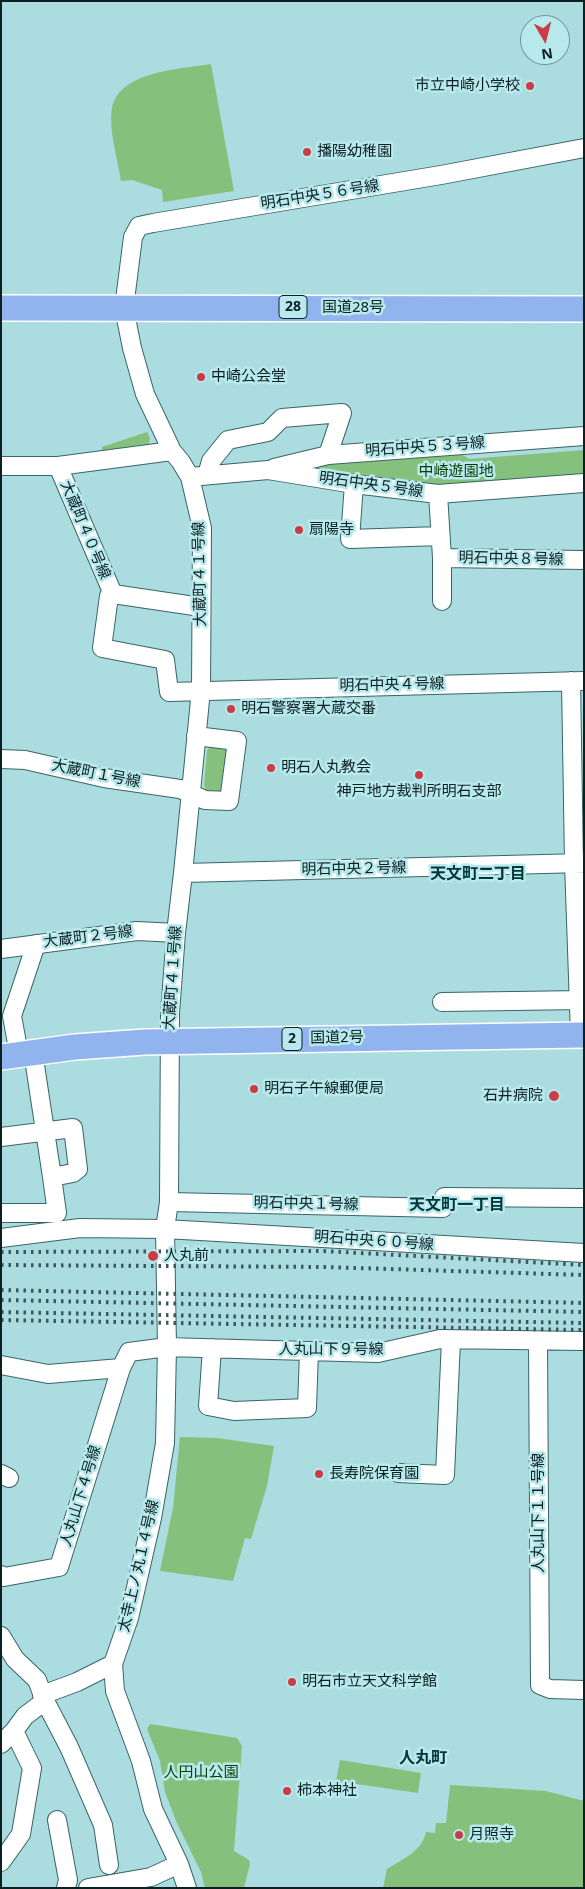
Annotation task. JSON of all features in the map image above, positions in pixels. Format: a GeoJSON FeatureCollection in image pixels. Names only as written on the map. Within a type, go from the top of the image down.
{"type":"FeatureCollection","features":[{"type":"Feature","properties":{"kind":"highway","name":"国道28号"},"geometry":{"type":"LineString","coordinates":[[1,308],[584,309]]}},
{"type":"Feature","properties":{"kind":"highway","name":"国道2号"},"geometry":{"type":"LineString","coordinates":[[18,1054],[145,1042],[582,1035]]}},
{"type":"Feature","properties":{"kind":"street","name":"明石中央５６号線"},"geometry":{"type":"LineString","coordinates":[[124,308],[133,237],[139,226],[584,148]]}},
{"type":"Feature","properties":{"kind":"street","name":"大蔵町４１号線"},"geometry":{"type":"LineString","coordinates":[[124,308],[145,394],[172,451],[198,476],[202,528],[201,690],[184,873],[176,933],[169,1042],[168,1202]]}},
{"type":"Feature","properties":{"kind":"street"},"geometry":{"type":"LineString","coordinates":[[198,476],[228,440],[268,432],[282,418],[342,413],[328,455]]}},
{"type":"Feature","properties":{"kind":"street","name":"明石中央５３号線"},"geometry":{"type":"LineString","coordinates":[[268,470],[328,455],[584,436]]}},
{"type":"Feature","properties":{"kind":"street"},"geometry":{"type":"LineString","coordinates":[[1,466],[58,466],[172,451]]}},
{"type":"Feature","properties":{"kind":"street","name":"大蔵町４０号線"},"geometry":{"type":"LineString","coordinates":[[58,466],[113,594],[201,608]]}},
{"type":"Feature","properties":{"kind":"street","name":"明石中央５号線"},"geometry":{"type":"LineString","coordinates":[[198,476],[268,470],[354,484],[438,494],[584,483]]}},
{"type":"Feature","properties":{"kind":"street"},"geometry":{"type":"LineString","coordinates":[[354,484],[350,539],[440,536]]}},
{"type":"Feature","properties":{"kind":"street","name":"明石中央８号線"},"geometry":{"type":"LineString","coordinates":[[438,494],[442,558],[584,560]]}},
{"type":"Feature","properties":{"kind":"street"},"geometry":{"type":"LineString","coordinates":[[442,558],[442,601]]}},
{"type":"Feature","properties":{"kind":"street","name":"明石中央４号線"},"geometry":{"type":"LineString","coordinates":[[113,594],[109,596],[102,648],[165,660],[169,692],[577,681]]}},
{"type":"Feature","properties":{"kind":"street"},"geometry":{"type":"LineString","coordinates":[[577,681],[582,1035]]}},
{"type":"Feature","properties":{"kind":"street"},"geometry":{"type":"LineString","coordinates":[[190,795],[204,800],[229,801],[237,741],[196,736]]}},
{"type":"Feature","properties":{"kind":"street","name":"大蔵町１号線"},"geometry":{"type":"LineString","coordinates":[[1,760],[25,760],[104,778],[180,789],[190,795]]}},
{"type":"Feature","properties":{"kind":"street","name":"明石中央２号線"},"geometry":{"type":"LineString","coordinates":[[184,873],[579,863]]}},
{"type":"Feature","properties":{"kind":"street","name":"大蔵町２号線"},"geometry":{"type":"LineString","coordinates":[[1,949],[137,931],[176,933]]}},
{"type":"Feature","properties":{"kind":"street"},"geometry":{"type":"LineString","coordinates":[[1,1213],[57,1213],[45,1132],[18,1054],[12,1016],[36,944]]}},
{"type":"Feature","properties":{"kind":"street"},"geometry":{"type":"LineString","coordinates":[[442,1002],[581,1000]]}},
{"type":"Feature","properties":{"kind":"street"},"geometry":{"type":"LineString","coordinates":[[1,1137],[73,1128],[78,1168],[73,1173],[52,1177]]}},
{"type":"Feature","properties":{"kind":"street","name":"明石中央１号線"},"geometry":{"type":"LineString","coordinates":[[168,1202],[443,1202],[584,1198]]}},
{"type":"Feature","properties":{"kind":"street","name":"太寺上ノ丸１４号線"},"geometry":{"type":"LineString","coordinates":[[168,1202],[165,1230],[167,1346],[165,1443],[152,1518],[129,1618],[114,1664],[115,1691],[141,1760],[153,1809],[179,1864],[187,1888]]}},
{"type":"Feature","properties":{"kind":"street","name":"明石中央６０号線"},"geometry":{"type":"LineString","coordinates":[[1,1238],[80,1228],[165,1230],[584,1253]]}},
{"type":"Feature","properties":{"kind":"street","name":"人丸山下９号線"},"geometry":{"type":"LineString","coordinates":[[121,1368],[129,1352],[167,1346],[378,1353],[440,1339],[584,1341]]}},
{"type":"Feature","properties":{"kind":"street"},"geometry":{"type":"LineString","coordinates":[[398,1473],[445,1475],[451,1340]]}},
{"type":"Feature","properties":{"kind":"street","name":"人丸山下１１号線"},"geometry":{"type":"LineString","coordinates":[[538,1341],[540,1684],[550,1689],[584,1690]]}},
{"type":"Feature","properties":{"kind":"street"},"geometry":{"type":"LineString","coordinates":[[212,1348],[208,1406],[234,1411],[307,1408],[309,1351]]}},
{"type":"Feature","properties":{"kind":"street"},"geometry":{"type":"LineString","coordinates":[[1,1365],[48,1374],[121,1368]]}},
{"type":"Feature","properties":{"kind":"street","name":"人丸山下４号線"},"geometry":{"type":"LineString","coordinates":[[2,1579],[59,1567],[121,1368]]}},
{"type":"Feature","properties":{"kind":"street"},"geometry":{"type":"LineString","coordinates":[[1,1636],[15,1659],[37,1680],[69,1747],[103,1824],[109,1865]]}},
{"type":"Feature","properties":{"kind":"street"},"geometry":{"type":"LineString","coordinates":[[1,1744],[25,1716],[44,1698],[114,1664]]}},
{"type":"Feature","properties":{"kind":"street"},"geometry":{"type":"LineString","coordinates":[[1,1862],[21,1834],[32,1768],[14,1731]]}},
{"type":"Feature","properties":{"kind":"street"},"geometry":{"type":"LineString","coordinates":[[57,1820],[68,1880],[66,1888]]}},
{"type":"Feature","properties":{"kind":"street"},"geometry":{"type":"LineString","coordinates":[[88,1888],[151,1877],[179,1864]]}},
{"type":"Feature","properties":{"kind":"green space"},"geometry":{"type":"Polygon","coordinates":[[[211,64],[234,191],[163,202],[162,190],[132,180],[121,181],[111,125],[112,108],[117,96],[126,86],[138,79],[168,70],[211,64]]]}},
{"type":"Feature","properties":{"kind":"green space"},"geometry":{"type":"Polygon","coordinates":[[[147,432],[150,438],[148,447],[102,453],[102,447],[147,432]]]}},
{"type":"Feature","properties":{"kind":"green space","name":"中崎遊園地"},"geometry":{"type":"Polygon","coordinates":[[[584,450],[584,479],[459,489],[408,486],[308,465],[461,454],[469,459],[584,450]]]}},
{"type":"Feature","properties":{"kind":"green space"},"geometry":{"type":"Polygon","coordinates":[[[210,746],[225,748],[228,751],[222,793],[207,791],[204,786],[207,751],[210,746]]]}},
{"type":"Feature","properties":{"kind":"green space"},"geometry":{"type":"Polygon","coordinates":[[[180,1437],[217,1438],[274,1446],[267,1486],[251,1539],[245,1538],[233,1581],[160,1571],[173,1508],[180,1437]]]}},
{"type":"Feature","properties":{"kind":"green space","name":"人円山公園"},"geometry":{"type":"Polygon","coordinates":[[[150,1724],[237,1738],[242,1746],[234,1851],[249,1860],[250,1864],[244,1888],[205,1888],[201,1872],[176,1821],[165,1792],[160,1761],[147,1729],[150,1724]]]}},
{"type":"Feature","properties":{"kind":"green space"},"geometry":{"type":"Polygon","coordinates":[[[340,1760],[421,1773],[418,1793],[336,1781],[340,1760]]]}},
{"type":"Feature","properties":{"kind":"green space"},"geometry":{"type":"Polygon","coordinates":[[[450,1785],[546,1791],[584,1801],[584,1888],[383,1888],[387,1869],[416,1849],[424,1839],[426,1832],[435,1833],[436,1823],[446,1823],[450,1785]]]}},
{"type":"Feature","properties":{"kind":"railway"},"geometry":{"type":"LineString","coordinates":[[1,1252],[323,1251],[584,1265]]}},
{"type":"Feature","properties":{"kind":"railway"},"geometry":{"type":"LineString","coordinates":[[1,1265],[324,1267],[584,1275]]}},
{"type":"Feature","properties":{"kind":"railway"},"geometry":{"type":"LineString","coordinates":[[1,1290],[584,1303]]}},
{"type":"Feature","properties":{"kind":"railway"},"geometry":{"type":"LineString","coordinates":[[1,1300],[584,1312]]}},
{"type":"Feature","properties":{"kind":"railway"},"geometry":{"type":"LineString","coordinates":[[1,1312],[584,1323]]}},
{"type":"Feature","properties":{"kind":"railway"},"geometry":{"type":"LineString","coordinates":[[1,1320],[584,1330]]}},
{"type":"Feature","properties":{"kind":"place","name":"市立中崎小学校"},"geometry":{"type":"Point","coordinates":[530,86]}},
{"type":"Feature","properties":{"kind":"place","name":"播陽幼稚園"},"geometry":{"type":"Point","coordinates":[307,152]}},
{"type":"Feature","properties":{"kind":"place","name":"中崎公会堂"},"geometry":{"type":"Point","coordinates":[201,377]}},
{"type":"Feature","properties":{"kind":"place","name":"扇陽寺"},"geometry":{"type":"Point","coordinates":[299,530]}},
{"type":"Feature","properties":{"kind":"place","name":"明石警察署大蔵交番"},"geometry":{"type":"Point","coordinates":[231,709]}},
{"type":"Feature","properties":{"kind":"place","name":"明石人丸教会"},"geometry":{"type":"Point","coordinates":[271,768]}},
{"type":"Feature","properties":{"kind":"place","name":"神戸地方裁判所明石支部"},"geometry":{"type":"Point","coordinates":[419,775]}},
{"type":"Feature","properties":{"kind":"place","name":"明石子午線郵便局"},"geometry":{"type":"Point","coordinates":[254,1089]}},
{"type":"Feature","properties":{"kind":"place","name":"石井病院"},"geometry":{"type":"Point","coordinates":[554,1096]}},
{"type":"Feature","properties":{"kind":"place","name":"人丸前"},"geometry":{"type":"Point","coordinates":[153,1256]}},
{"type":"Feature","properties":{"kind":"place","name":"長寿院保育園"},"geometry":{"type":"Point","coordinates":[319,1474]}},
{"type":"Feature","properties":{"kind":"place","name":"明石市立天文科学館"},"geometry":{"type":"Point","coordinates":[292,1682]}},
{"type":"Feature","properties":{"kind":"place","name":"柿本神社"},"geometry":{"type":"Point","coordinates":[287,1791]}},
{"type":"Feature","properties":{"kind":"place","name":"月照寺"},"geometry":{"type":"Point","coordinates":[459,1835]}},
{"type":"Feature","properties":{"kind":"district","name":"天文町二丁目"},"geometry":{"type":"Point","coordinates":[478,874]}},
{"type":"Feature","properties":{"kind":"district","name":"天文町一丁目"},"geometry":{"type":"Point","coordinates":[457,1205]}},
{"type":"Feature","properties":{"kind":"district","name":"人丸町"},"geometry":{"type":"Point","coordinates":[423,1758]}}]}
